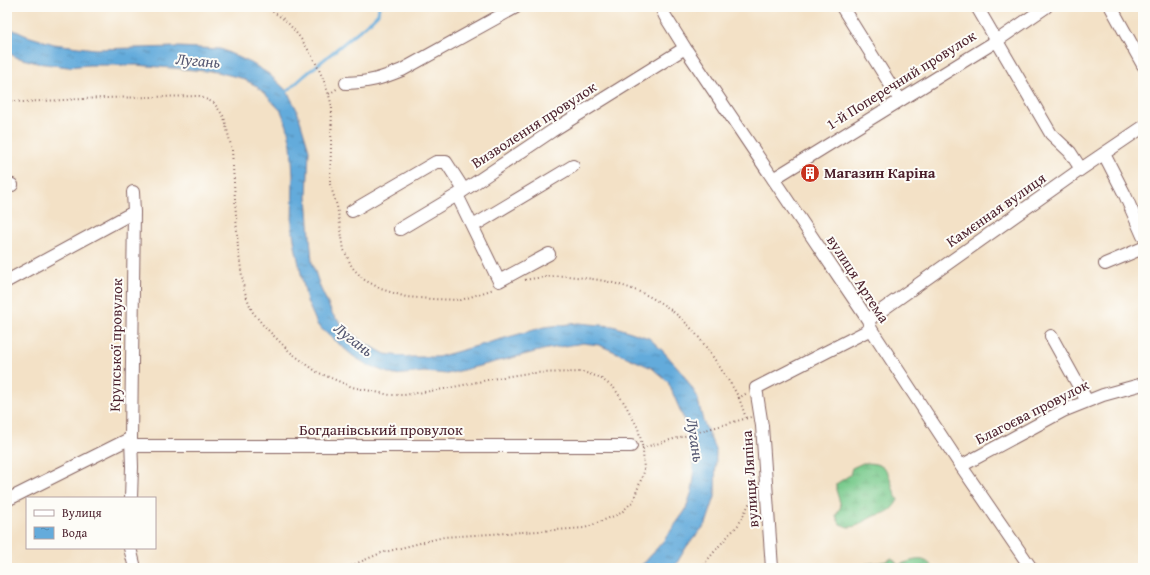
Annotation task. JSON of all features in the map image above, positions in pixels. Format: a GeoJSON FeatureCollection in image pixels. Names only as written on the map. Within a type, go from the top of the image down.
{"type":"FeatureCollection","features":[{"type":"Feature","properties":{"kind":"street"},"geometry":{"type":"LineString","coordinates":[[346,83],[369,82],[402,70],[516,7]]}},
{"type":"Feature","properties":{"kind":"street","name":"вулиця Артема"},"geometry":{"type":"LineString","coordinates":[[661,7],[665,16],[773,179],[868,327],[1031,568]]}},
{"type":"Feature","properties":{"kind":"street"},"geometry":{"type":"LineString","coordinates":[[842,7],[900,100]]}},
{"type":"Feature","properties":{"kind":"street"},"geometry":{"type":"LineString","coordinates":[[977,7],[998,40],[1051,134],[1070,152],[1081,169]]}},
{"type":"Feature","properties":{"kind":"street","name":"1-й Поперечний провулок"},"geometry":{"type":"LineString","coordinates":[[773,179],[998,40],[1046,7]]}},
{"type":"Feature","properties":{"kind":"street"},"geometry":{"type":"LineString","coordinates":[[1111,7],[1143,65]]}},
{"type":"Feature","properties":{"kind":"street","name":"Визволення провулок"},"geometry":{"type":"LineString","coordinates":[[400,229],[460,193],[552,131],[686,48]]}},
{"type":"Feature","properties":{"kind":"street","name":"Камєнная вулиця"},"geometry":{"type":"LineString","coordinates":[[756,388],[868,327],[1081,169],[1143,127]]}},
{"type":"Feature","properties":{"kind":"street"},"geometry":{"type":"LineString","coordinates":[[1104,154],[1125,195],[1143,236]]}},
{"type":"Feature","properties":{"kind":"street"},"geometry":{"type":"LineString","coordinates":[[352,211],[436,162],[446,162],[473,226],[499,281],[549,254]]}},
{"type":"Feature","properties":{"kind":"street"},"geometry":{"type":"LineString","coordinates":[[473,226],[573,166]]}},
{"type":"Feature","properties":{"kind":"street","name":"Крупської провулок"},"geometry":{"type":"LineString","coordinates":[[131,497],[133,192]]}},
{"type":"Feature","properties":{"kind":"street"},"geometry":{"type":"LineString","coordinates":[[7,281],[134,212]]}},
{"type":"Feature","properties":{"kind":"street"},"geometry":{"type":"LineString","coordinates":[[1105,264],[1143,248]]}},
{"type":"Feature","properties":{"kind":"street"},"geometry":{"type":"LineString","coordinates":[[1051,336],[1087,401]]}},
{"type":"Feature","properties":{"kind":"street","name":"Благоєва провулок"},"geometry":{"type":"LineString","coordinates":[[961,466],[1063,411],[1103,395],[1143,384]]}},
{"type":"Feature","properties":{"kind":"street","name":"вулиця Ляпіна"},"geometry":{"type":"LineString","coordinates":[[756,388],[762,426],[772,568]]}},
{"type":"Feature","properties":{"kind":"street","name":"Богданівський провулок"},"geometry":{"type":"LineString","coordinates":[[7,500],[131,442],[631,446]]}},
{"type":"Feature","properties":{"kind":"street"},"geometry":{"type":"LineString","coordinates":[[130,549],[135,568]]}},
{"type":"Feature","properties":{"kind":"path"},"geometry":{"type":"LineString","coordinates":[[7,100],[22,102],[103,98],[199,96],[214,103],[224,117],[232,150],[238,248],[244,290],[252,311],[263,325],[290,352],[317,372],[352,387],[390,395],[404,395],[444,389],[529,373],[583,372],[599,377],[614,388],[625,404],[638,428],[643,448],[644,472],[633,501],[621,513],[585,528],[444,537],[381,553],[346,568]]}},
{"type":"Feature","properties":{"kind":"path"},"geometry":{"type":"LineString","coordinates":[[643,448],[746,418],[739,398]]}},
{"type":"Feature","properties":{"kind":"path"},"geometry":{"type":"LineString","coordinates":[[702,568],[718,546],[739,524],[751,500],[750,474],[753,453]]}},
{"type":"Feature","properties":{"kind":"green space"},"geometry":{"type":"Polygon","coordinates":[[[863,463],[873,464],[885,469],[898,500],[892,509],[885,513],[874,516],[858,525],[848,527],[840,524],[836,516],[841,506],[836,490],[836,484],[850,475],[852,468],[863,463]]]}},
{"type":"Feature","properties":{"kind":"green space"},"geometry":{"type":"Polygon","coordinates":[[[892,558],[898,565],[913,560],[922,560],[926,561],[933,568],[857,568],[866,564],[884,562],[892,558]]]}},
{"type":"Feature","properties":{"kind":"water","name":"Лугань"},"geometry":{"type":"Polygon","coordinates":[[[7,27],[27,36],[54,44],[95,49],[177,47],[221,49],[251,63],[269,74],[287,91],[297,110],[309,150],[307,197],[312,262],[320,287],[333,315],[347,330],[363,342],[385,354],[409,357],[438,357],[544,327],[578,323],[613,326],[649,338],[681,371],[697,396],[703,421],[716,451],[715,497],[706,524],[687,546],[675,566],[673,568],[638,568],[664,540],[685,511],[692,491],[694,477],[691,447],[683,417],[668,382],[652,368],[599,345],[583,343],[547,349],[447,374],[424,372],[394,375],[369,366],[353,356],[318,326],[307,301],[292,226],[293,176],[291,145],[287,126],[281,111],[267,96],[255,85],[241,78],[217,72],[137,65],[89,65],[68,67],[37,63],[16,57],[7,52],[7,27]]]}},
{"type":"Feature","properties":{"kind":"waterway"},"geometry":{"type":"LineString","coordinates":[[284,94],[372,20],[378,14],[379,7]]}},
{"type":"Feature","properties":{"kind":"place","name":"Магазин Каріна"},"geometry":{"type":"Point","coordinates":[810,173]}}]}
